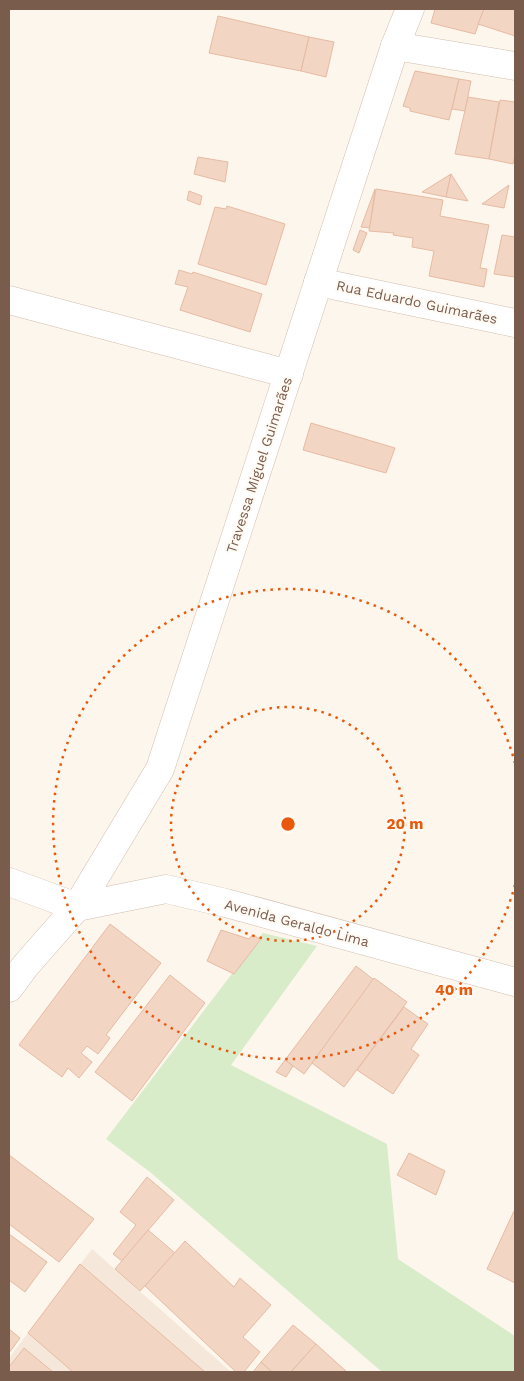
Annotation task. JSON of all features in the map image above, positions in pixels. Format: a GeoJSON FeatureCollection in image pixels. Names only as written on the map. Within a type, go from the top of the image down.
{"type":"FeatureCollection","features":[{"type":"Feature","properties":{"kind":"street","name":"Travessa Miguel Guimarães"},"geometry":{"type":"LineString","coordinates":[[9,988],[77,907],[160,769],[395,46],[410,9]]}},
{"type":"Feature","properties":{"kind":"street"},"geometry":{"type":"LineString","coordinates":[[395,46],[515,66]]}},
{"type":"Feature","properties":{"kind":"street","name":"Rua Eduardo Guimarães"},"geometry":{"type":"LineString","coordinates":[[318,282],[515,323]]}},
{"type":"Feature","properties":{"kind":"street"},"geometry":{"type":"LineString","coordinates":[[9,300],[289,374]]}},
{"type":"Feature","properties":{"kind":"street"},"geometry":{"type":"LineString","coordinates":[[9,882],[77,907]]}},
{"type":"Feature","properties":{"kind":"street","name":"Avenida Geraldo Lima"},"geometry":{"type":"LineString","coordinates":[[77,907],[166,889],[226,903],[515,982]]}},
{"type":"Feature","properties":{"kind":"shaded area"},"geometry":{"type":"Polygon","coordinates":[[[92,1249],[231,1372],[9,1372],[9,1358],[92,1249]]]}},
{"type":"Feature","properties":{"kind":"green space"},"geometry":{"type":"Polygon","coordinates":[[[263,933],[317,946],[231,1065],[387,1144],[398,1259],[515,1336],[515,1372],[382,1372],[150,1172],[106,1139],[263,933]]]}},
{"type":"Feature","properties":{"kind":"building"},"geometry":{"type":"Polygon","coordinates":[[[435,9],[484,9],[475,34],[431,23],[435,9]]]}},
{"type":"Feature","properties":{"kind":"building"},"geometry":{"type":"Polygon","coordinates":[[[484,9],[515,9],[515,36],[478,24],[484,9]]]}},
{"type":"Feature","properties":{"kind":"building"},"geometry":{"type":"Polygon","coordinates":[[[218,16],[309,37],[301,71],[209,53],[218,16]]]}},
{"type":"Feature","properties":{"kind":"building"},"geometry":{"type":"Polygon","coordinates":[[[309,37],[334,42],[326,77],[301,71],[309,37]]]}},
{"type":"Feature","properties":{"kind":"building"},"geometry":{"type":"Polygon","coordinates":[[[415,71],[459,79],[449,120],[410,111],[410,108],[403,106],[415,71]]]}},
{"type":"Feature","properties":{"kind":"building"},"geometry":{"type":"Polygon","coordinates":[[[459,79],[471,81],[465,111],[452,109],[459,79]]]}},
{"type":"Feature","properties":{"kind":"building"},"geometry":{"type":"Polygon","coordinates":[[[468,97],[499,102],[489,159],[455,154],[468,97]]]}},
{"type":"Feature","properties":{"kind":"building"},"geometry":{"type":"Polygon","coordinates":[[[500,100],[515,102],[515,156],[513,164],[489,159],[500,100]]]}},
{"type":"Feature","properties":{"kind":"building"},"geometry":{"type":"Polygon","coordinates":[[[198,157],[228,162],[225,182],[194,174],[198,157]]]}},
{"type":"Feature","properties":{"kind":"building"},"geometry":{"type":"Polygon","coordinates":[[[451,174],[446,197],[422,192],[451,174]]]}},
{"type":"Feature","properties":{"kind":"building"},"geometry":{"type":"Polygon","coordinates":[[[451,174],[468,201],[446,197],[451,174]]]}},
{"type":"Feature","properties":{"kind":"building"},"geometry":{"type":"Polygon","coordinates":[[[509,185],[504,208],[482,204],[509,185]]]}},
{"type":"Feature","properties":{"kind":"building"},"geometry":{"type":"Polygon","coordinates":[[[375,189],[370,228],[361,227],[375,189]]]}},
{"type":"Feature","properties":{"kind":"building"},"geometry":{"type":"Polygon","coordinates":[[[376,189],[443,200],[440,216],[489,225],[480,268],[487,269],[484,287],[429,276],[434,251],[412,247],[413,238],[393,235],[394,233],[369,231],[376,189]]]}},
{"type":"Feature","properties":{"kind":"building"},"geometry":{"type":"Polygon","coordinates":[[[189,191],[202,196],[200,205],[187,200],[189,191]]]}},
{"type":"Feature","properties":{"kind":"building"},"geometry":{"type":"Polygon","coordinates":[[[227,206],[285,224],[266,285],[198,264],[215,207],[226,209],[227,206]]]}},
{"type":"Feature","properties":{"kind":"building"},"geometry":{"type":"Polygon","coordinates":[[[360,230],[367,233],[359,253],[353,250],[360,230]]]}},
{"type":"Feature","properties":{"kind":"building"},"geometry":{"type":"Polygon","coordinates":[[[502,235],[515,237],[515,277],[494,274],[502,235]]]}},
{"type":"Feature","properties":{"kind":"building"},"geometry":{"type":"Polygon","coordinates":[[[179,270],[192,274],[193,272],[262,294],[250,332],[180,310],[188,287],[175,284],[179,270]]]}},
{"type":"Feature","properties":{"kind":"building"},"geometry":{"type":"Polygon","coordinates":[[[311,423],[395,448],[386,473],[303,450],[311,423]]]}},
{"type":"Feature","properties":{"kind":"building"},"geometry":{"type":"Polygon","coordinates":[[[110,924],[161,963],[106,1035],[110,1038],[98,1054],[87,1046],[81,1053],[92,1062],[79,1078],[68,1068],[62,1077],[19,1045],[110,924]]]}},
{"type":"Feature","properties":{"kind":"building"},"geometry":{"type":"Polygon","coordinates":[[[221,930],[249,939],[252,935],[261,939],[234,974],[207,961],[221,930]]]}},
{"type":"Feature","properties":{"kind":"building"},"geometry":{"type":"Polygon","coordinates":[[[356,966],[374,980],[304,1074],[285,1060],[356,966]]]}},
{"type":"Feature","properties":{"kind":"building"},"geometry":{"type":"Polygon","coordinates":[[[170,975],[205,1003],[132,1101],[95,1072],[170,975]]]}},
{"type":"Feature","properties":{"kind":"building"},"geometry":{"type":"Polygon","coordinates":[[[374,978],[407,1002],[344,1087],[312,1063],[374,978]]]}},
{"type":"Feature","properties":{"kind":"building"},"geometry":{"type":"Polygon","coordinates":[[[404,1007],[428,1024],[411,1049],[419,1055],[393,1094],[357,1070],[404,1007]]]}},
{"type":"Feature","properties":{"kind":"building"},"geometry":{"type":"Polygon","coordinates":[[[285,1060],[293,1066],[286,1077],[276,1072],[285,1060]]]}},
{"type":"Feature","properties":{"kind":"building"},"geometry":{"type":"Polygon","coordinates":[[[409,1153],[445,1171],[436,1195],[397,1175],[409,1153]]]}},
{"type":"Feature","properties":{"kind":"building"},"geometry":{"type":"Polygon","coordinates":[[[9,1155],[94,1219],[59,1262],[9,1224],[9,1155]]]}},
{"type":"Feature","properties":{"kind":"building"},"geometry":{"type":"Polygon","coordinates":[[[147,1177],[174,1200],[122,1261],[113,1254],[136,1225],[120,1212],[147,1177]]]}},
{"type":"Feature","properties":{"kind":"building"},"geometry":{"type":"Polygon","coordinates":[[[515,1212],[515,1283],[487,1269],[515,1212]]]}},
{"type":"Feature","properties":{"kind":"building"},"geometry":{"type":"Polygon","coordinates":[[[148,1230],[175,1253],[140,1291],[115,1269],[148,1230]]]}},
{"type":"Feature","properties":{"kind":"building"},"geometry":{"type":"Polygon","coordinates":[[[9,1234],[47,1262],[25,1292],[9,1280],[9,1234]]]}},
{"type":"Feature","properties":{"kind":"building"},"geometry":{"type":"Polygon","coordinates":[[[185,1241],[234,1287],[240,1278],[271,1305],[243,1337],[260,1352],[244,1372],[236,1372],[145,1286],[185,1241]]]}},
{"type":"Feature","properties":{"kind":"building"},"geometry":{"type":"Polygon","coordinates":[[[80,1264],[205,1372],[73,1372],[28,1333],[80,1264]]]}},
{"type":"Feature","properties":{"kind":"building"},"geometry":{"type":"Polygon","coordinates":[[[293,1325],[316,1344],[291,1372],[272,1372],[261,1362],[293,1325]]]}},
{"type":"Feature","properties":{"kind":"building"},"geometry":{"type":"Polygon","coordinates":[[[9,1329],[20,1338],[9,1353],[9,1329]]]}},
{"type":"Feature","properties":{"kind":"building"},"geometry":{"type":"Polygon","coordinates":[[[316,1344],[347,1372],[291,1372],[316,1344]]]}},
{"type":"Feature","properties":{"kind":"building"},"geometry":{"type":"Polygon","coordinates":[[[24,1348],[53,1372],[9,1372],[9,1367],[24,1348]]]}},
{"type":"Feature","properties":{"kind":"building"},"geometry":{"type":"Polygon","coordinates":[[[261,1362],[272,1372],[253,1372],[261,1362]]]}}]}
